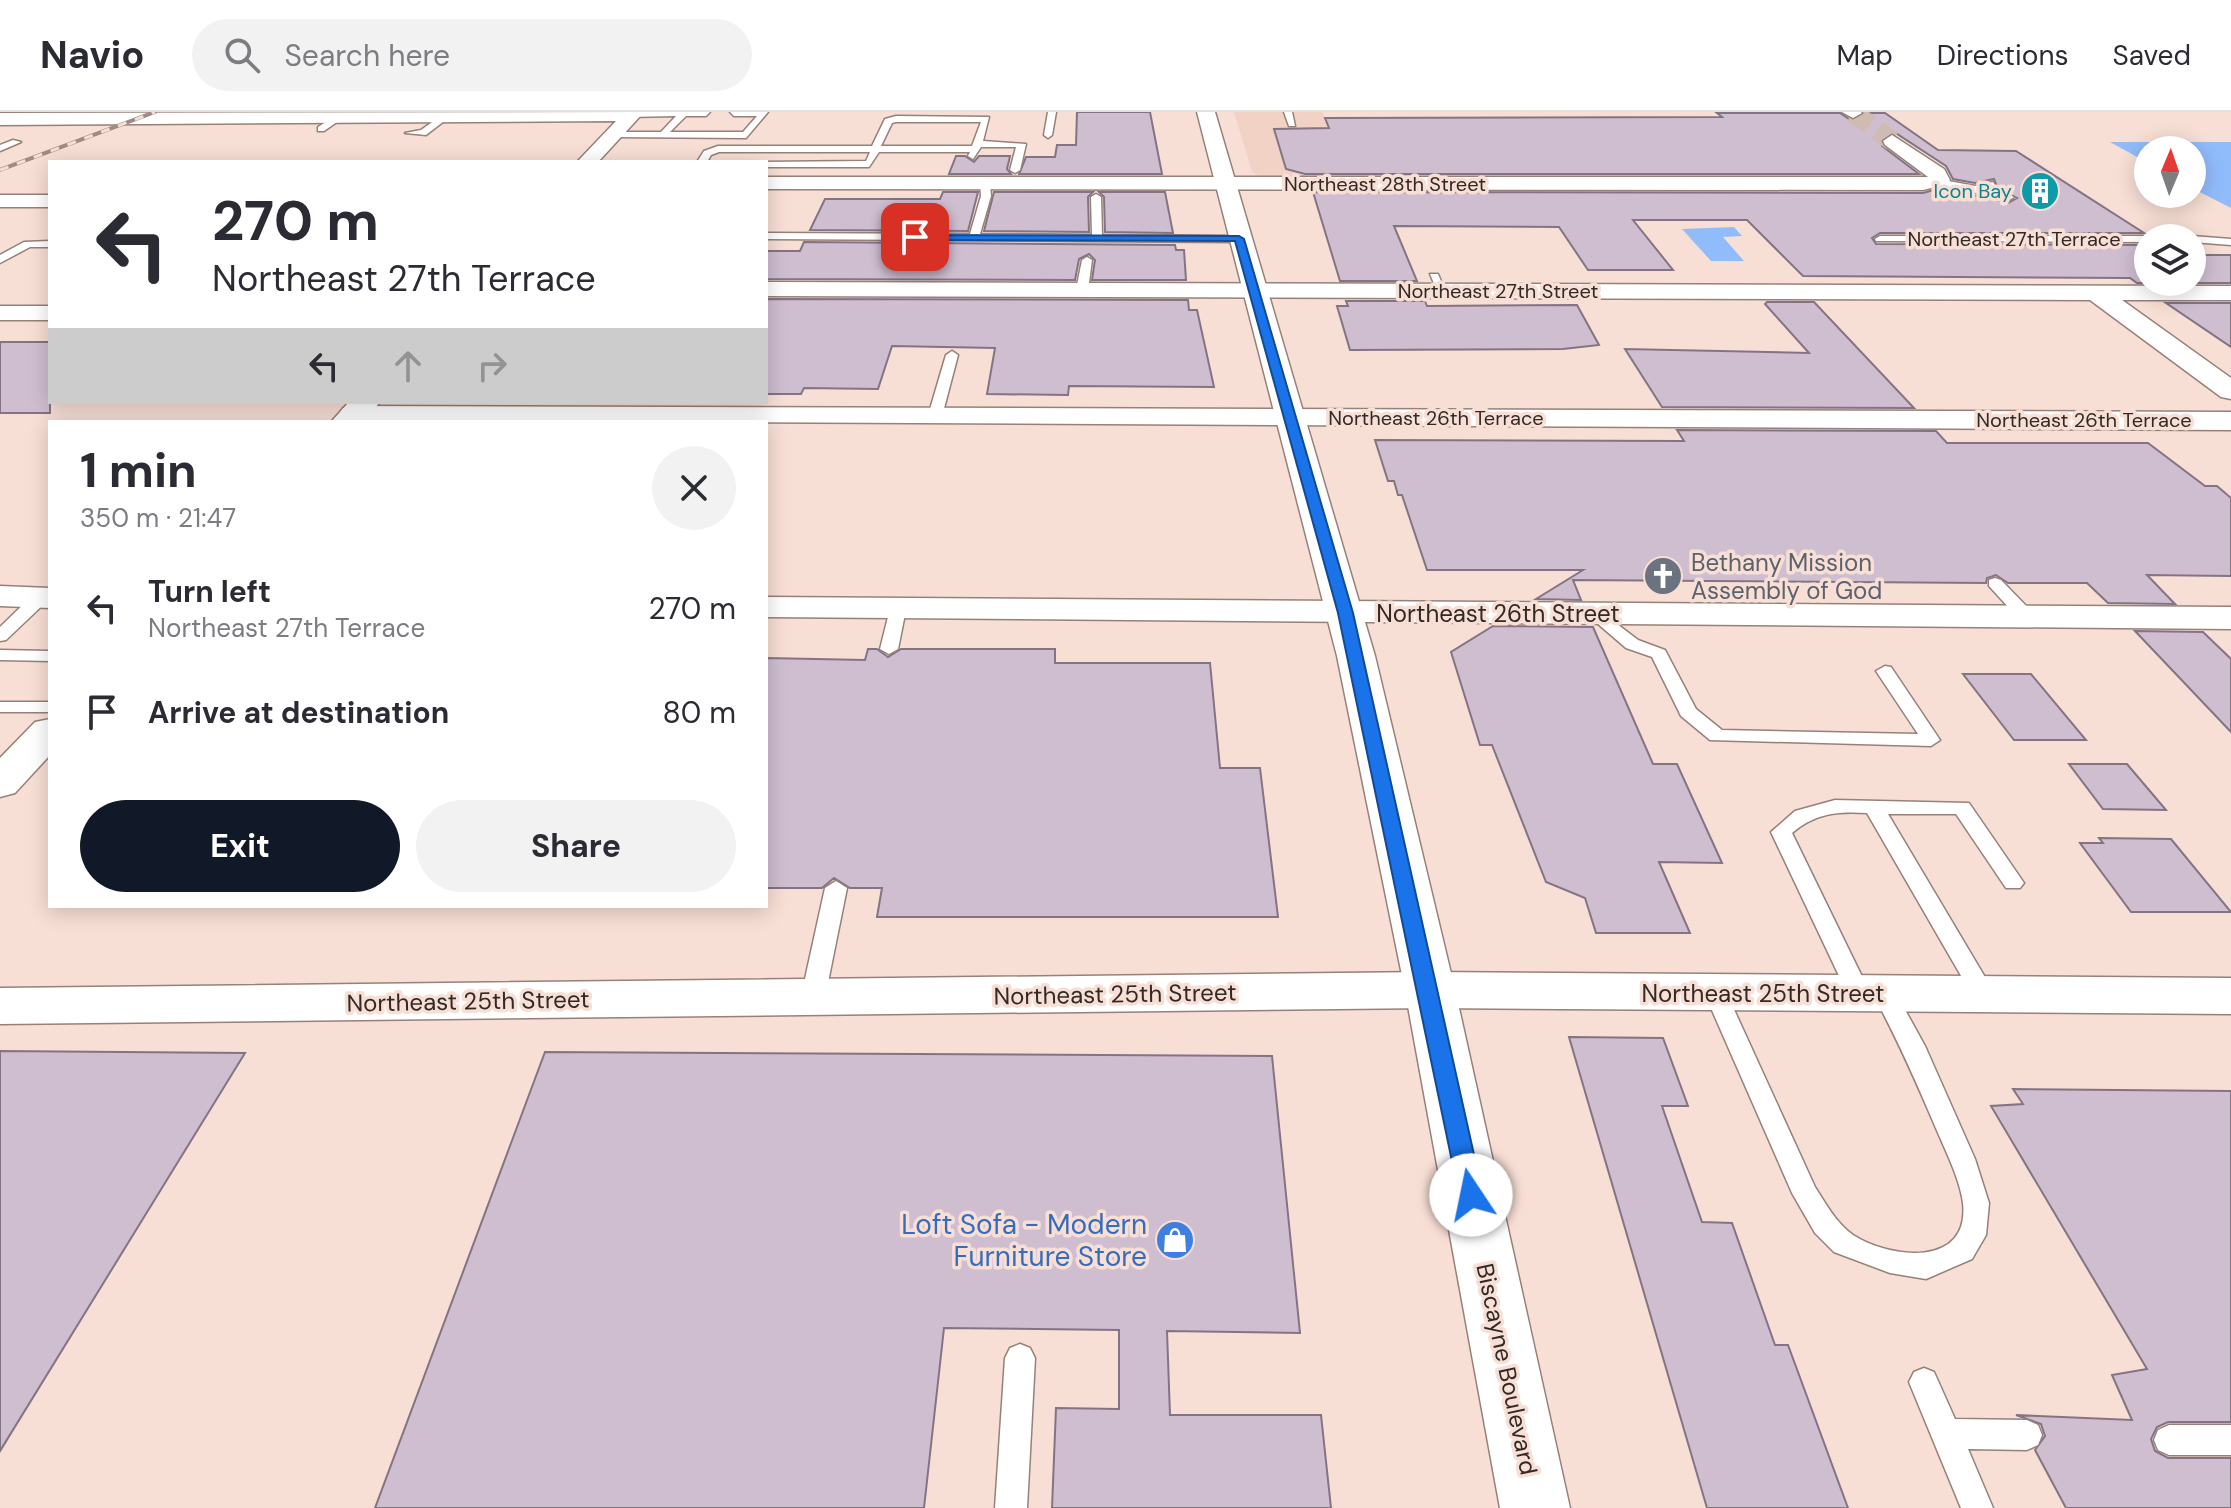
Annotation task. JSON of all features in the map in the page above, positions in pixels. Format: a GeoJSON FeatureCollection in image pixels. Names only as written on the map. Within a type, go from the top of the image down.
{"type":"FeatureCollection","features":[{"type":"Feature","properties":{"kind":"main road"},"geometry":{"type":"LineString","coordinates":[[256,112],[281,115]]}},
{"type":"Feature","properties":{"kind":"main road","name":"Biscayne Boulevard"},"geometry":{"type":"LineString","coordinates":[[1206,112],[1346,613],[1430,990],[1535,1508]]}},
{"type":"Feature","properties":{"kind":"main road"},"geometry":{"type":"LineString","coordinates":[[0,119],[633,114]]}},
{"type":"Feature","properties":{"kind":"main road"},"geometry":{"type":"LineString","coordinates":[[589,160],[633,114]]}},
{"type":"Feature","properties":{"kind":"main road"},"geometry":{"type":"LineString","coordinates":[[0,783],[48,733]]}},
{"type":"Feature","properties":{"kind":"street"},"geometry":{"type":"LineString","coordinates":[[1892,141],[1937,173],[1938,182]]}},
{"type":"Feature","properties":{"kind":"street","name":"Northeast 28th Street"},"geometry":{"type":"LineString","coordinates":[[768,183],[972,180],[1226,183],[1393,190],[1938,182]]}},
{"type":"Feature","properties":{"kind":"street"},"geometry":{"type":"LineString","coordinates":[[0,201],[48,201]]}},
{"type":"Feature","properties":{"kind":"street","name":"Northeast 27th Street"},"geometry":{"type":"LineString","coordinates":[[768,289],[1256,291],[1438,283],[2231,293]]}},
{"type":"Feature","properties":{"kind":"street"},"geometry":{"type":"LineString","coordinates":[[2095,292],[2231,391]]}},
{"type":"Feature","properties":{"kind":"street"},"geometry":{"type":"LineString","coordinates":[[0,313],[48,313]]}},
{"type":"Feature","properties":{"kind":"street","name":"Northeast 26th Terrace"},"geometry":{"type":"LineString","coordinates":[[355,413],[2231,421]]}},
{"type":"Feature","properties":{"kind":"street"},"geometry":{"type":"LineString","coordinates":[[0,596],[45,598]]}},
{"type":"Feature","properties":{"kind":"street","name":"Northeast 26th Street"},"geometry":{"type":"LineString","coordinates":[[768,607],[2231,618]]}},
{"type":"Feature","properties":{"kind":"street","name":"Northeast 25th Street"},"geometry":{"type":"LineString","coordinates":[[0,1006],[1430,990],[2231,996]]}},
{"type":"Feature","properties":{"kind":"lane"},"geometry":{"type":"LineString","coordinates":[[1048,135],[1052,112]]}},
{"type":"Feature","properties":{"kind":"lane"},"geometry":{"type":"LineString","coordinates":[[1288,112],[1292,124]]}},
{"type":"Feature","properties":{"kind":"lane"},"geometry":{"type":"LineString","coordinates":[[633,114],[705,115]]}},
{"type":"Feature","properties":{"kind":"lane"},"geometry":{"type":"LineString","coordinates":[[667,131],[746,135],[762,114]]}},
{"type":"Feature","properties":{"kind":"lane"},"geometry":{"type":"LineString","coordinates":[[736,115],[762,114]]}},
{"type":"Feature","properties":{"kind":"lane"},"geometry":{"type":"LineString","coordinates":[[321,129],[343,115]]}},
{"type":"Feature","properties":{"kind":"lane"},"geometry":{"type":"LineString","coordinates":[[409,133],[423,133],[448,115]]}},
{"type":"Feature","properties":{"kind":"lane"},"geometry":{"type":"LineString","coordinates":[[667,131],[682,115]]}},
{"type":"Feature","properties":{"kind":"lane"},"geometry":{"type":"LineString","coordinates":[[768,164],[869,164],[888,121],[896,119],[986,119],[977,147]]}},
{"type":"Feature","properties":{"kind":"lane"},"geometry":{"type":"LineString","coordinates":[[613,135],[693,129]]}},
{"type":"Feature","properties":{"kind":"lane"},"geometry":{"type":"LineString","coordinates":[[723,129],[750,129]]}},
{"type":"Feature","properties":{"kind":"lane"},"geometry":{"type":"LineString","coordinates":[[0,148],[16,142]]}},
{"type":"Feature","properties":{"kind":"lane"},"geometry":{"type":"LineString","coordinates":[[703,160],[707,153],[718,149],[875,149],[1021,144],[1015,170]]}},
{"type":"Feature","properties":{"kind":"lane"},"geometry":{"type":"LineString","coordinates":[[972,180],[986,196],[974,237]]}},
{"type":"Feature","properties":{"kind":"lane"},"geometry":{"type":"LineString","coordinates":[[1938,182],[2009,197]]}},
{"type":"Feature","properties":{"kind":"lane"},"geometry":{"type":"LineString","coordinates":[[1975,189],[1993,185]]}},
{"type":"Feature","properties":{"kind":"lane"},"geometry":{"type":"LineString","coordinates":[[1096,197],[1097,238]]}},
{"type":"Feature","properties":{"kind":"lane"},"geometry":{"type":"LineString","coordinates":[[768,236],[1239,239]]}},
{"type":"Feature","properties":{"kind":"lane","name":"Northeast 27th Terrace"},"geometry":{"type":"LineString","coordinates":[[1880,239],[2134,239]]}},
{"type":"Feature","properties":{"kind":"lane"},"geometry":{"type":"LineString","coordinates":[[2206,240],[2231,242]]}},
{"type":"Feature","properties":{"kind":"lane"},"geometry":{"type":"LineString","coordinates":[[0,260],[28,244],[48,244]]}},
{"type":"Feature","properties":{"kind":"lane"},"geometry":{"type":"LineString","coordinates":[[1082,290],[1087,260]]}},
{"type":"Feature","properties":{"kind":"lane"},"geometry":{"type":"LineString","coordinates":[[935,416],[952,355]]}},
{"type":"Feature","properties":{"kind":"lane"},"geometry":{"type":"LineString","coordinates":[[1995,583],[2027,617]]}},
{"type":"Feature","properties":{"kind":"lane"},"geometry":{"type":"LineString","coordinates":[[0,636],[45,598]]}},
{"type":"Feature","properties":{"kind":"lane"},"geometry":{"type":"LineString","coordinates":[[889,649],[898,609]]}},
{"type":"Feature","properties":{"kind":"lane"},"geometry":{"type":"LineString","coordinates":[[1596,613],[1632,644],[1659,654],[1688,712],[1717,736],[1931,740],[1885,671]]}},
{"type":"Feature","properties":{"kind":"lane"},"geometry":{"type":"LineString","coordinates":[[0,655],[48,656]]}},
{"type":"Feature","properties":{"kind":"lane"},"geometry":{"type":"LineString","coordinates":[[0,707],[48,707]]}},
{"type":"Feature","properties":{"kind":"lane"},"geometry":{"type":"LineString","coordinates":[[1715,992],[1805,1193],[1824,1225],[1844,1244],[1890,1261],[1926,1267],[1962,1251],[1973,1235],[1976,1203],[1962,1159],[1913,1046],[1872,993],[1781,832],[1799,814],[1830,806],[1962,808],[2013,883]]}},
{"type":"Feature","properties":{"kind":"lane"},"geometry":{"type":"LineString","coordinates":[[1874,807],[1983,994]]}},
{"type":"Feature","properties":{"kind":"lane"},"geometry":{"type":"LineString","coordinates":[[813,997],[836,888]]}},
{"type":"Feature","properties":{"kind":"lane"},"geometry":{"type":"LineString","coordinates":[[1011,1508],[1020,1358]]}},
{"type":"Feature","properties":{"kind":"lane"},"geometry":{"type":"LineString","coordinates":[[1924,1382],[1977,1508]]}},
{"type":"Feature","properties":{"kind":"lane"},"geometry":{"type":"LineString","coordinates":[[1946,1434],[2027,1435]]}},
{"type":"Feature","properties":{"kind":"lane"},"geometry":{"type":"LineString","coordinates":[[2169,1440],[2231,1440]]}},
{"type":"Feature","properties":{"kind":"shaded area"},"geometry":{"type":"Polygon","coordinates":[[[1234,112],[1323,112],[1332,141],[1390,141],[1406,179],[1259,176],[1252,172],[1234,112]]]}},
{"type":"Feature","properties":{"kind":"water"},"geometry":{"type":"Polygon","coordinates":[[[2110,142],[2134,142],[2134,155],[2110,142]]]}},
{"type":"Feature","properties":{"kind":"water"},"geometry":{"type":"Polygon","coordinates":[[[2206,142],[2231,142],[2231,208],[2206,195],[2206,142]]]}},
{"type":"Feature","properties":{"kind":"water"},"geometry":{"type":"Polygon","coordinates":[[[1734,227],[1742,236],[1723,237],[1744,261],[1711,261],[1682,229],[1734,227]]]}},
{"type":"Feature","properties":{"kind":"building"},"geometry":{"type":"Polygon","coordinates":[[[1077,112],[1150,112],[1162,174],[1019,174],[1026,157],[1055,157],[1057,145],[1076,145],[1077,112]]]}},
{"type":"Feature","properties":{"kind":"building"},"geometry":{"type":"Polygon","coordinates":[[[1717,113],[1840,113],[1852,121],[1865,113],[1885,113],[1938,150],[2016,151],[2134,227],[2134,233],[1880,233],[1872,238],[1876,244],[2134,245],[2134,281],[2130,278],[1803,276],[1747,220],[1633,220],[1673,270],[1588,270],[1559,227],[1394,226],[1417,281],[1340,281],[1313,192],[1923,193],[1941,188],[2008,203],[2017,198],[1998,189],[1994,179],[1975,183],[1953,179],[1946,166],[1894,132],[1881,138],[1882,146],[1919,174],[1305,174],[1286,169],[1274,129],[1329,128],[1325,118],[1722,117],[1717,113]]]}},
{"type":"Feature","properties":{"kind":"building"},"geometry":{"type":"Polygon","coordinates":[[[956,156],[965,156],[974,162],[979,156],[1010,156],[1007,169],[1011,174],[949,174],[956,156]]]}},
{"type":"Feature","properties":{"kind":"building"},"geometry":{"type":"Polygon","coordinates":[[[943,192],[978,192],[968,231],[810,230],[825,199],[940,199],[943,192]]]}},
{"type":"Feature","properties":{"kind":"building"},"geometry":{"type":"Polygon","coordinates":[[[994,192],[1093,192],[1088,197],[1089,232],[984,231],[994,192]]]}},
{"type":"Feature","properties":{"kind":"building"},"geometry":{"type":"Polygon","coordinates":[[[1099,192],[1165,192],[1173,233],[1105,232],[1104,197],[1099,192]]]}},
{"type":"Feature","properties":{"kind":"building"},"geometry":{"type":"Polygon","coordinates":[[[804,242],[1175,245],[1176,250],[1184,250],[1186,280],[1092,280],[1095,260],[1089,254],[1079,259],[1075,280],[768,279],[768,251],[800,251],[804,242]]]}},
{"type":"Feature","properties":{"kind":"building"},"geometry":{"type":"Polygon","coordinates":[[[2206,255],[2231,255],[2231,283],[2206,283],[2206,255]]]}},
{"type":"Feature","properties":{"kind":"building"},"geometry":{"type":"Polygon","coordinates":[[[768,299],[1188,300],[1189,310],[1197,310],[1214,387],[1069,386],[1068,395],[987,394],[995,348],[892,346],[878,389],[804,388],[801,394],[768,394],[768,299]]]}},
{"type":"Feature","properties":{"kind":"building"},"geometry":{"type":"Polygon","coordinates":[[[1346,301],[1425,301],[1427,306],[1577,305],[1599,345],[1563,349],[1350,350],[1337,306],[1348,306],[1346,301]]]}},
{"type":"Feature","properties":{"kind":"building"},"geometry":{"type":"Polygon","coordinates":[[[1814,302],[1914,408],[1662,407],[1625,349],[1809,353],[1765,304],[1814,302]]]}},
{"type":"Feature","properties":{"kind":"building"},"geometry":{"type":"Polygon","coordinates":[[[2166,303],[2231,303],[2231,347],[2166,303]]]}},
{"type":"Feature","properties":{"kind":"building"},"geometry":{"type":"Polygon","coordinates":[[[0,342],[48,342],[50,413],[0,413],[0,342]]]}},
{"type":"Feature","properties":{"kind":"building"},"geometry":{"type":"Polygon","coordinates":[[[1677,430],[1936,431],[1947,443],[2148,443],[2205,486],[2217,486],[2231,498],[2231,576],[2147,575],[2175,604],[2108,603],[2087,583],[2008,583],[1996,575],[1987,578],[1986,583],[1573,580],[1581,600],[1536,599],[1583,570],[1427,570],[1402,495],[1398,495],[1394,481],[1388,481],[1375,440],[1684,441],[1677,430]]]}},
{"type":"Feature","properties":{"kind":"building"},"geometry":{"type":"Polygon","coordinates":[[[1493,626],[1593,627],[1653,764],[1677,764],[1722,863],[1659,862],[1690,933],[1596,933],[1585,898],[1546,882],[1492,745],[1480,745],[1451,652],[1493,626]]]}},
{"type":"Feature","properties":{"kind":"building"},"geometry":{"type":"Polygon","coordinates":[[[2135,631],[2203,632],[2231,659],[2231,732],[2135,631]]]}},
{"type":"Feature","properties":{"kind":"building"},"geometry":{"type":"Polygon","coordinates":[[[868,649],[877,649],[888,657],[901,649],[1055,649],[1055,663],[1210,663],[1220,768],[1260,768],[1278,917],[877,917],[882,888],[850,888],[834,878],[822,888],[768,888],[768,658],[865,660],[868,649]]]}},
{"type":"Feature","properties":{"kind":"building"},"geometry":{"type":"Polygon","coordinates":[[[1963,674],[2031,674],[2086,740],[2014,740],[1963,674]]]}},
{"type":"Feature","properties":{"kind":"building"},"geometry":{"type":"Polygon","coordinates":[[[2069,764],[2127,764],[2166,810],[2103,809],[2069,764]]]}},
{"type":"Feature","properties":{"kind":"building"},"geometry":{"type":"Polygon","coordinates":[[[2099,838],[2171,839],[2231,912],[2131,912],[2080,843],[2103,843],[2099,838]]]}},
{"type":"Feature","properties":{"kind":"building"},"geometry":{"type":"Polygon","coordinates":[[[1569,1037],[1663,1038],[1688,1106],[1662,1106],[1702,1222],[1732,1223],[1775,1345],[1788,1345],[1848,1508],[1707,1508],[1569,1037]]]}},
{"type":"Feature","properties":{"kind":"building"},"geometry":{"type":"Polygon","coordinates":[[[0,1051],[245,1053],[0,1451],[0,1051]]]}},
{"type":"Feature","properties":{"kind":"building"},"geometry":{"type":"Polygon","coordinates":[[[545,1052],[1272,1056],[1300,1333],[1167,1331],[1170,1415],[1321,1415],[1331,1508],[1052,1508],[1056,1408],[1119,1409],[1119,1330],[944,1328],[924,1508],[375,1508],[545,1052]]]}},
{"type":"Feature","properties":{"kind":"building"},"geometry":{"type":"Polygon","coordinates":[[[2013,1089],[2231,1091],[2231,1422],[2168,1422],[2157,1427],[2151,1439],[2155,1451],[2168,1458],[2231,1458],[2231,1508],[2066,1508],[2035,1450],[2045,1436],[2041,1424],[2016,1415],[2132,1420],[2112,1375],[2147,1369],[1991,1106],[2023,1104],[2013,1089]]]}},
{"type":"Feature","properties":{"kind":"tunnel"},"geometry":{"type":"LineString","coordinates":[[1853,113],[1892,141]]}},
{"type":"Feature","properties":{"kind":"railway"},"geometry":{"type":"LineString","coordinates":[[0,170],[155,112]]}},
{"type":"Feature","properties":{"kind":"place","name":"Icon Bay"},"geometry":{"type":"Point","coordinates":[2040,191]}},
{"type":"Feature","properties":{"kind":"place","name":"Bethany Mission Assembly of God"},"geometry":{"type":"Point","coordinates":[1663,576]}},
{"type":"Feature","properties":{"kind":"place","name":"Loft Sofa - Modern Furniture Store"},"geometry":{"type":"Point","coordinates":[1175,1240]}},
{"type":"Feature","properties":{"kind":"route"},"geometry":{"type":"LineString","coordinates":[[915,237],[1239,239],[1346,613],[1430,990],[1471,1195]]}}]}
